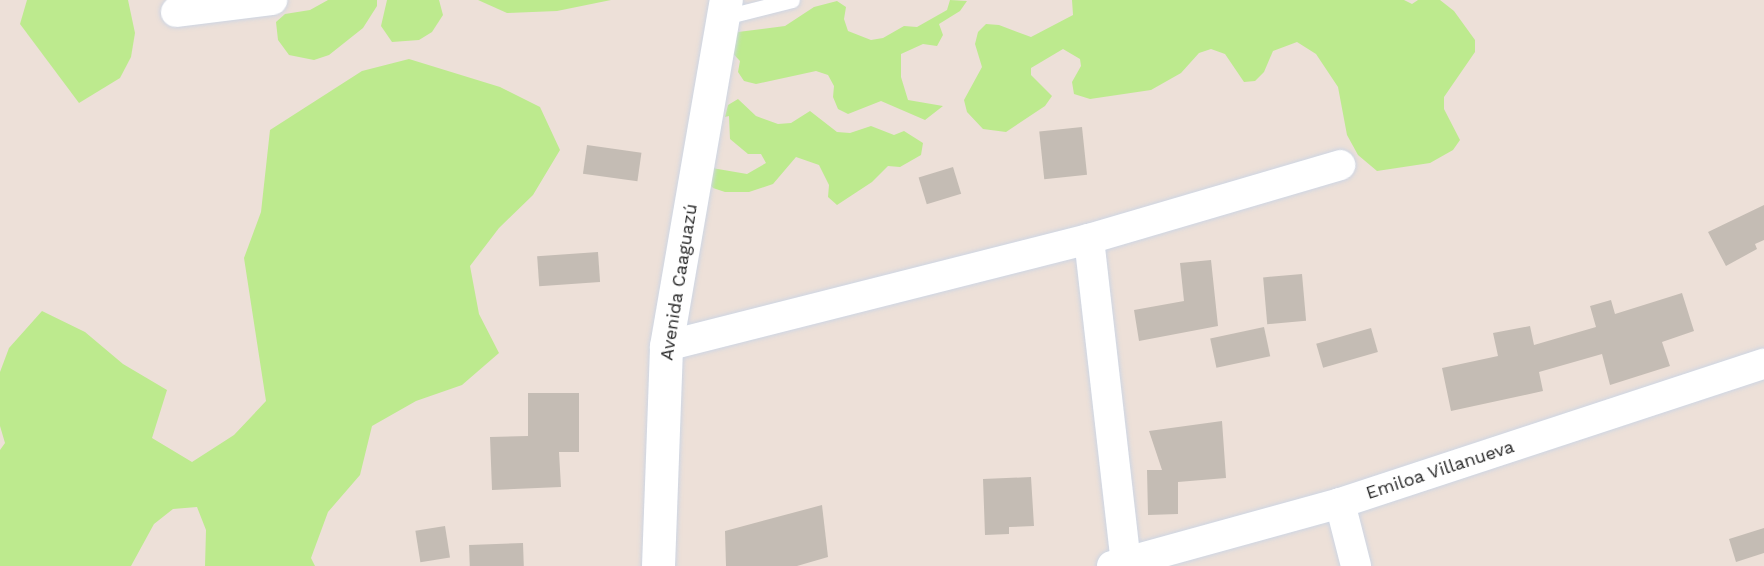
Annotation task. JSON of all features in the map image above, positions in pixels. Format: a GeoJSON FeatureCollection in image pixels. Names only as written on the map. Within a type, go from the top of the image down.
{"type":"FeatureCollection","features":[{"type":"Feature","properties":{"kind":"street"},"geometry":{"type":"LineString","coordinates":[[176,12],[272,0]]}},
{"type":"Feature","properties":{"kind":"street","name":"Avenida Caaguazú"},"geometry":{"type":"LineString","coordinates":[[658,566],[666,346],[725,8]]}},
{"type":"Feature","properties":{"kind":"street"},"geometry":{"type":"LineString","coordinates":[[666,346],[1089,239],[1340,165]]}},
{"type":"Feature","properties":{"kind":"street"},"geometry":{"type":"LineString","coordinates":[[1089,239],[1119,564]]}},
{"type":"Feature","properties":{"kind":"street","name":"Emiloa Villanueva"},"geometry":{"type":"LineString","coordinates":[[1119,564],[1340,503],[1764,364]]}},
{"type":"Feature","properties":{"kind":"street"},"geometry":{"type":"LineString","coordinates":[[1340,503],[1356,566]]}},
{"type":"Feature","properties":{"kind":"lane"},"geometry":{"type":"LineString","coordinates":[[725,8],[792,0]]}},
{"type":"Feature","properties":{"kind":"green space"},"geometry":{"type":"Polygon","coordinates":[[[27,0],[128,0],[135,33],[131,57],[120,78],[79,103],[20,24],[27,0]]]}},
{"type":"Feature","properties":{"kind":"green space"},"geometry":{"type":"Polygon","coordinates":[[[328,0],[377,0],[377,6],[363,28],[329,55],[314,60],[289,55],[278,40],[276,22],[285,14],[310,10],[328,0]]]}},
{"type":"Feature","properties":{"kind":"green space"},"geometry":{"type":"Polygon","coordinates":[[[387,0],[439,0],[443,15],[432,32],[419,40],[392,42],[381,26],[387,0]]]}},
{"type":"Feature","properties":{"kind":"green space"},"geometry":{"type":"Polygon","coordinates":[[[478,0],[611,0],[557,11],[507,13],[478,0]]]}},
{"type":"Feature","properties":{"kind":"green space"},"geometry":{"type":"Polygon","coordinates":[[[950,0],[967,1],[960,11],[939,24],[943,35],[937,46],[923,44],[901,54],[901,77],[908,100],[943,106],[925,120],[881,101],[848,114],[838,109],[833,97],[834,86],[828,75],[816,71],[756,84],[744,81],[738,72],[740,61],[724,44],[738,32],[785,26],[814,7],[837,1],[846,7],[844,19],[848,31],[871,40],[883,38],[904,26],[917,27],[947,10],[950,0]]]}},
{"type":"Feature","properties":{"kind":"green space"},"geometry":{"type":"Polygon","coordinates":[[[1072,0],[1404,0],[1412,4],[1418,0],[1440,0],[1454,11],[1475,40],[1475,52],[1444,97],[1444,109],[1460,140],[1453,150],[1430,163],[1377,171],[1358,155],[1347,135],[1338,87],[1316,54],[1297,42],[1273,51],[1264,72],[1255,81],[1244,82],[1225,54],[1211,49],[1199,53],[1181,73],[1151,90],[1090,99],[1074,94],[1072,82],[1081,66],[1080,59],[1063,49],[1031,68],[1031,75],[1052,96],[1045,106],[1006,132],[983,129],[967,112],[964,100],[982,67],[975,44],[978,32],[986,24],[999,25],[1031,37],[1073,15],[1072,0]]]}},
{"type":"Feature","properties":{"kind":"green space"},"geometry":{"type":"Polygon","coordinates":[[[409,59],[500,87],[540,107],[560,150],[533,195],[499,228],[470,266],[479,314],[499,353],[462,385],[416,401],[372,426],[360,475],[328,512],[311,558],[315,566],[205,566],[206,530],[197,507],[173,509],[154,524],[131,566],[0,566],[0,450],[5,443],[0,426],[0,372],[9,348],[42,311],[85,332],[123,364],[167,390],[152,438],[192,462],[234,435],[266,401],[244,258],[261,212],[270,130],[362,71],[409,59]]]}},
{"type":"Feature","properties":{"kind":"green space"},"geometry":{"type":"Polygon","coordinates":[[[738,99],[756,116],[778,124],[791,123],[810,111],[837,132],[850,133],[871,126],[894,135],[904,131],[923,143],[921,155],[900,167],[888,166],[872,182],[837,205],[828,197],[829,185],[819,165],[796,157],[773,184],[749,192],[725,192],[713,188],[706,179],[712,168],[747,174],[766,163],[761,154],[748,154],[730,139],[729,116],[725,117],[728,105],[738,99]]]}},
{"type":"Feature","properties":{"kind":"building"},"geometry":{"type":"Polygon","coordinates":[[[1082,127],[1087,175],[1044,179],[1039,131],[1082,127]]]}},
{"type":"Feature","properties":{"kind":"building"},"geometry":{"type":"Polygon","coordinates":[[[587,145],[641,153],[637,181],[583,174],[587,145]]]}},
{"type":"Feature","properties":{"kind":"building"},"geometry":{"type":"Polygon","coordinates":[[[953,167],[961,194],[927,204],[919,178],[953,167]]]}},
{"type":"Feature","properties":{"kind":"building"},"geometry":{"type":"Polygon","coordinates":[[[1764,205],[1764,240],[1755,244],[1757,249],[1726,266],[1708,232],[1764,205]]]}},
{"type":"Feature","properties":{"kind":"building"},"geometry":{"type":"Polygon","coordinates":[[[598,252],[600,282],[539,286],[537,256],[598,252]]]}},
{"type":"Feature","properties":{"kind":"building"},"geometry":{"type":"Polygon","coordinates":[[[1211,260],[1218,326],[1139,341],[1134,310],[1184,301],[1180,263],[1211,260]]]}},
{"type":"Feature","properties":{"kind":"building"},"geometry":{"type":"Polygon","coordinates":[[[1302,274],[1306,321],[1267,324],[1263,277],[1302,274]]]}},
{"type":"Feature","properties":{"kind":"building"},"geometry":{"type":"Polygon","coordinates":[[[1682,293],[1694,331],[1662,342],[1670,366],[1610,385],[1602,354],[1539,372],[1543,391],[1451,411],[1442,368],[1498,356],[1493,333],[1530,326],[1534,345],[1596,327],[1590,306],[1611,300],[1615,314],[1682,293]]]}},
{"type":"Feature","properties":{"kind":"building"},"geometry":{"type":"Polygon","coordinates":[[[1264,327],[1270,356],[1216,368],[1210,338],[1264,327]]]}},
{"type":"Feature","properties":{"kind":"building"},"geometry":{"type":"Polygon","coordinates":[[[1371,328],[1378,352],[1323,368],[1316,344],[1371,328]]]}},
{"type":"Feature","properties":{"kind":"building"},"geometry":{"type":"Polygon","coordinates":[[[528,393],[579,393],[579,452],[559,452],[561,487],[492,490],[490,437],[528,436],[528,393]]]}},
{"type":"Feature","properties":{"kind":"building"},"geometry":{"type":"Polygon","coordinates":[[[1222,421],[1226,478],[1178,482],[1178,514],[1148,515],[1147,470],[1162,470],[1149,431],[1222,421]]]}},
{"type":"Feature","properties":{"kind":"building"},"geometry":{"type":"Polygon","coordinates":[[[1031,477],[1034,526],[1009,527],[1009,534],[985,535],[983,479],[1031,477]]]}},
{"type":"Feature","properties":{"kind":"building"},"geometry":{"type":"Polygon","coordinates":[[[822,505],[828,557],[797,566],[726,566],[725,531],[822,505]]]}},
{"type":"Feature","properties":{"kind":"building"},"geometry":{"type":"Polygon","coordinates":[[[445,526],[450,558],[420,562],[415,531],[445,526]]]}},
{"type":"Feature","properties":{"kind":"building"},"geometry":{"type":"Polygon","coordinates":[[[1764,528],[1764,553],[1736,562],[1729,539],[1764,528]]]}},
{"type":"Feature","properties":{"kind":"building"},"geometry":{"type":"Polygon","coordinates":[[[523,543],[524,566],[470,566],[469,545],[523,543]]]}}]}
